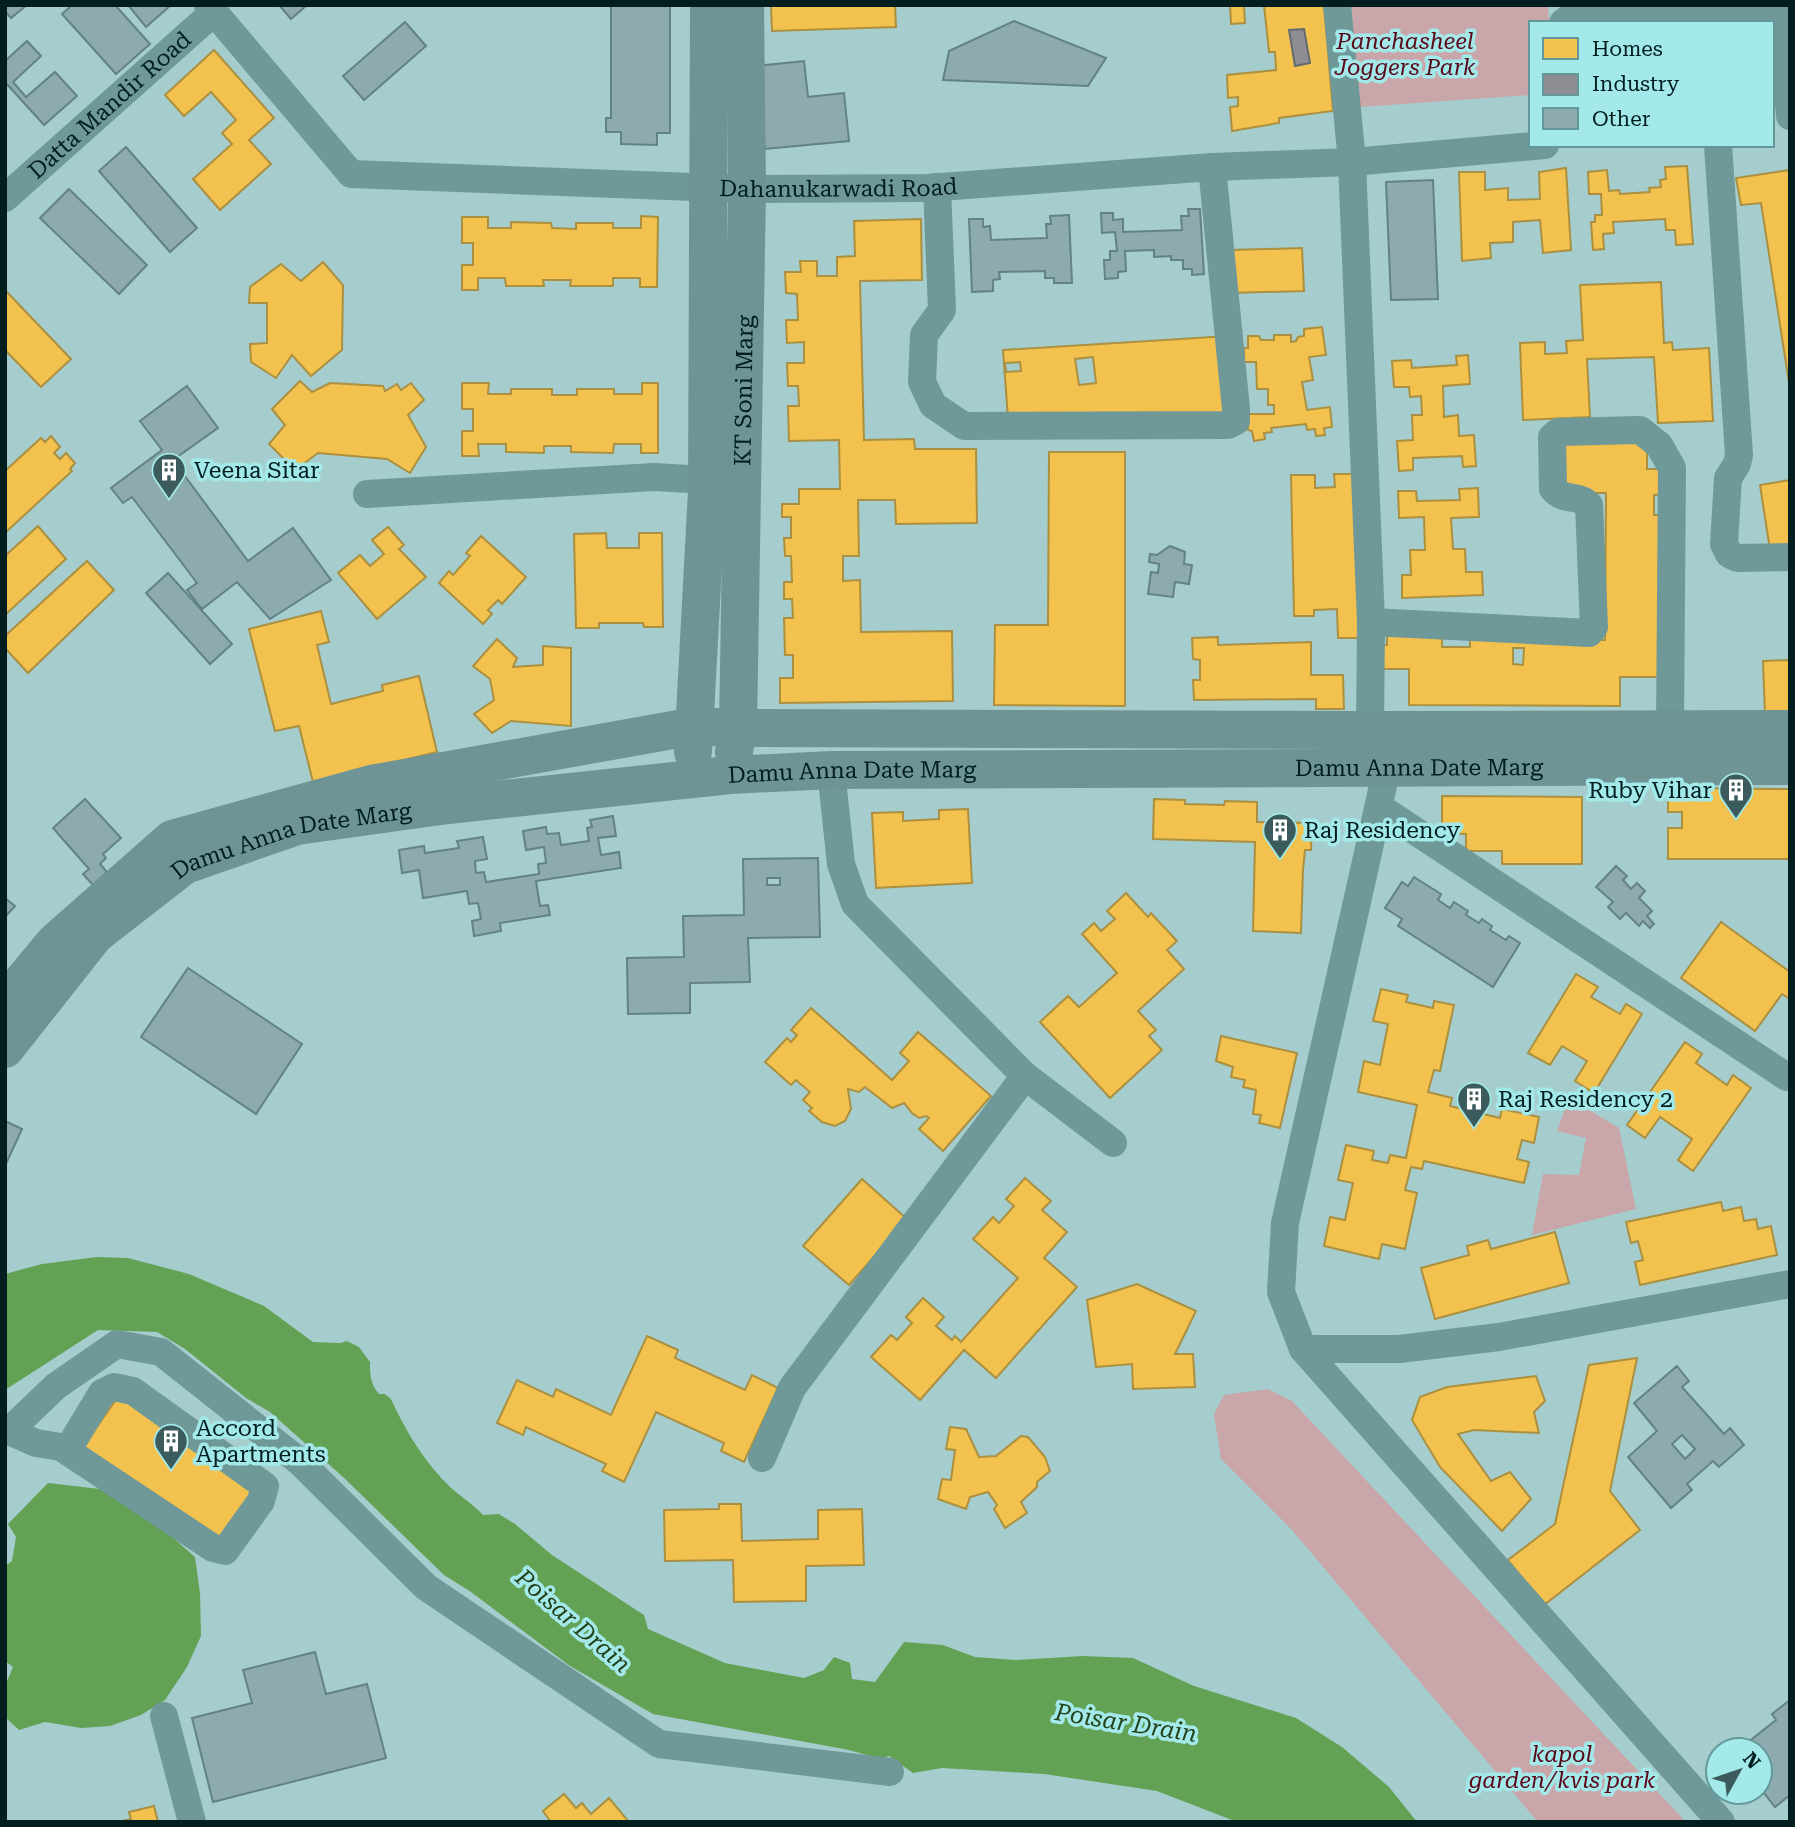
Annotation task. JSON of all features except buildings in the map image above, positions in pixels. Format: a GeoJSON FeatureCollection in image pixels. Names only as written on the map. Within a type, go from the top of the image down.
{"type":"FeatureCollection","features":[{"type":"Feature","properties":{"kind":"street","name":"KT Soni Marg"},"geometry":{"type":"LineString","coordinates":[[691,779],[707,480],[709,5]]}},
{"type":"Feature","properties":{"kind":"street","name":"KT Soni Marg"},"geometry":{"type":"LineString","coordinates":[[730,775],[738,728],[747,189],[745,5]]}},
{"type":"Feature","properties":{"kind":"street"},"geometry":{"type":"LineString","coordinates":[[1337,5],[1352,162],[1371,622],[1370,730],[1387,768],[1285,1223],[1281,1292],[1303,1349],[1721,1822]]}},
{"type":"Feature","properties":{"kind":"street","name":"Dahanukarwadi Road"},"geometry":{"type":"LineString","coordinates":[[211,9],[351,174],[747,189],[937,187],[1212,167],[1352,162],[1529,146]]}},
{"type":"Feature","properties":{"kind":"street","name":"Datta Mandir Road"},"geometry":{"type":"LineString","coordinates":[[5,198],[211,9]]}},
{"type":"Feature","properties":{"kind":"street"},"geometry":{"type":"LineString","coordinates":[[1565,21],[1775,9],[1782,16],[1790,118]]}},
{"type":"Feature","properties":{"kind":"street"},"geometry":{"type":"LineString","coordinates":[[1718,147],[1739,454],[1737,464],[1728,478],[1724,544],[1729,554],[1737,558],[1790,557]]}},
{"type":"Feature","properties":{"kind":"street"},"geometry":{"type":"LineString","coordinates":[[937,187],[943,310],[924,335],[922,382],[933,405],[964,426],[1228,425],[1236,421],[1236,409],[1212,167]]}},
{"type":"Feature","properties":{"kind":"street"},"geometry":{"type":"LineString","coordinates":[[1371,622],[1589,633],[1594,627],[1589,505],[1584,500],[1560,497],[1553,489],[1552,437],[1558,432],[1640,430],[1659,445],[1672,468],[1670,729]]}},
{"type":"Feature","properties":{"kind":"street"},"geometry":{"type":"LineString","coordinates":[[367,495],[654,477],[707,480]]}},
{"type":"Feature","properties":{"kind":"street","name":"Damu Anna Date Marg"},"geometry":{"type":"LineString","coordinates":[[5,1002],[55,942],[172,839],[371,784],[695,726],[1370,730],[1790,729]]}},
{"type":"Feature","properties":{"kind":"street","name":"Damu Anna Date Marg"},"geometry":{"type":"LineString","coordinates":[[5,1049],[95,935],[185,865],[297,826],[448,804],[730,775],[831,770],[1790,766]]}},
{"type":"Feature","properties":{"kind":"street"},"geometry":{"type":"LineString","coordinates":[[831,770],[841,864],[855,904],[1025,1076],[1113,1143]]}},
{"type":"Feature","properties":{"kind":"street"},"geometry":{"type":"LineString","coordinates":[[1378,807],[1787,1077]]}},
{"type":"Feature","properties":{"kind":"street"},"geometry":{"type":"LineString","coordinates":[[762,1458],[792,1388],[1025,1076]]}},
{"type":"Feature","properties":{"kind":"street"},"geometry":{"type":"LineString","coordinates":[[1303,1349],[1399,1349],[1499,1337],[1790,1283]]}},
{"type":"Feature","properties":{"kind":"street"},"geometry":{"type":"LineString","coordinates":[[67,1451],[102,1393],[114,1387],[133,1391],[265,1486],[261,1501],[225,1552],[212,1548],[61,1447],[36,1443],[7,1432],[56,1386],[117,1344],[161,1352],[300,1462],[426,1587],[659,1744],[890,1772]]}},
{"type":"Feature","properties":{"kind":"street"},"geometry":{"type":"LineString","coordinates":[[164,1716],[192,1822]]}},
{"type":"Feature","properties":{"kind":"green space","name":"Panchasheel Joggers Park"},"geometry":{"type":"Polygon","coordinates":[[[1351,5],[1548,5],[1549,21],[1529,21],[1529,95],[1360,107],[1351,5]]]}},
{"type":"Feature","properties":{"kind":"green space"},"geometry":{"type":"Polygon","coordinates":[[[1569,1098],[1619,1128],[1636,1209],[1532,1235],[1543,1174],[1579,1175],[1586,1138],[1557,1131],[1569,1098]]]}},
{"type":"Feature","properties":{"kind":"green space","name":"kapol garden/kvis park"},"geometry":{"type":"Polygon","coordinates":[[[1268,1389],[1292,1401],[1686,1822],[1538,1822],[1292,1530],[1221,1459],[1214,1414],[1224,1395],[1268,1389]]]}},
{"type":"Feature","properties":{"kind":"water","name":"Poisar Drain"},"geometry":{"type":"Polygon","coordinates":[[[97,1257],[128,1258],[189,1274],[264,1306],[313,1342],[347,1341],[359,1347],[370,1362],[371,1379],[376,1390],[391,1399],[424,1457],[454,1491],[483,1515],[499,1514],[515,1524],[552,1555],[644,1615],[648,1629],[725,1663],[804,1678],[824,1670],[834,1657],[850,1663],[852,1679],[875,1682],[904,1642],[943,1645],[975,1657],[1016,1660],[1083,1656],[1133,1658],[1194,1686],[1296,1718],[1342,1747],[1389,1787],[1417,1822],[1237,1822],[1157,1791],[1044,1774],[942,1768],[913,1773],[889,1756],[881,1759],[849,1750],[653,1714],[570,1666],[444,1575],[343,1477],[270,1412],[246,1398],[185,1349],[157,1332],[98,1330],[5,1390],[5,1274],[42,1264],[97,1257]]]}},
{"type":"Feature","properties":{"kind":"water"},"geometry":{"type":"Polygon","coordinates":[[[48,1483],[100,1489],[162,1528],[195,1557],[200,1593],[201,1636],[187,1667],[165,1700],[141,1715],[110,1726],[81,1728],[45,1722],[19,1730],[5,1717],[5,1686],[13,1667],[5,1661],[5,1566],[12,1561],[16,1537],[8,1524],[48,1483]]]}},
{"type":"Feature","properties":{"kind":"place","name":"Veena Sitar"},"geometry":{"type":"Point","coordinates":[169,500]}},
{"type":"Feature","properties":{"kind":"place","name":"Ruby Vihar"},"geometry":{"type":"Point","coordinates":[1736,820]}},
{"type":"Feature","properties":{"kind":"place","name":"Raj Residency"},"geometry":{"type":"Point","coordinates":[1280,860]}},
{"type":"Feature","properties":{"kind":"place","name":"Raj Residency 2"},"geometry":{"type":"Point","coordinates":[1474,1129]}},
{"type":"Feature","properties":{"kind":"place","name":"Accord Apartments"},"geometry":{"type":"Point","coordinates":[171,1471]}}]}
